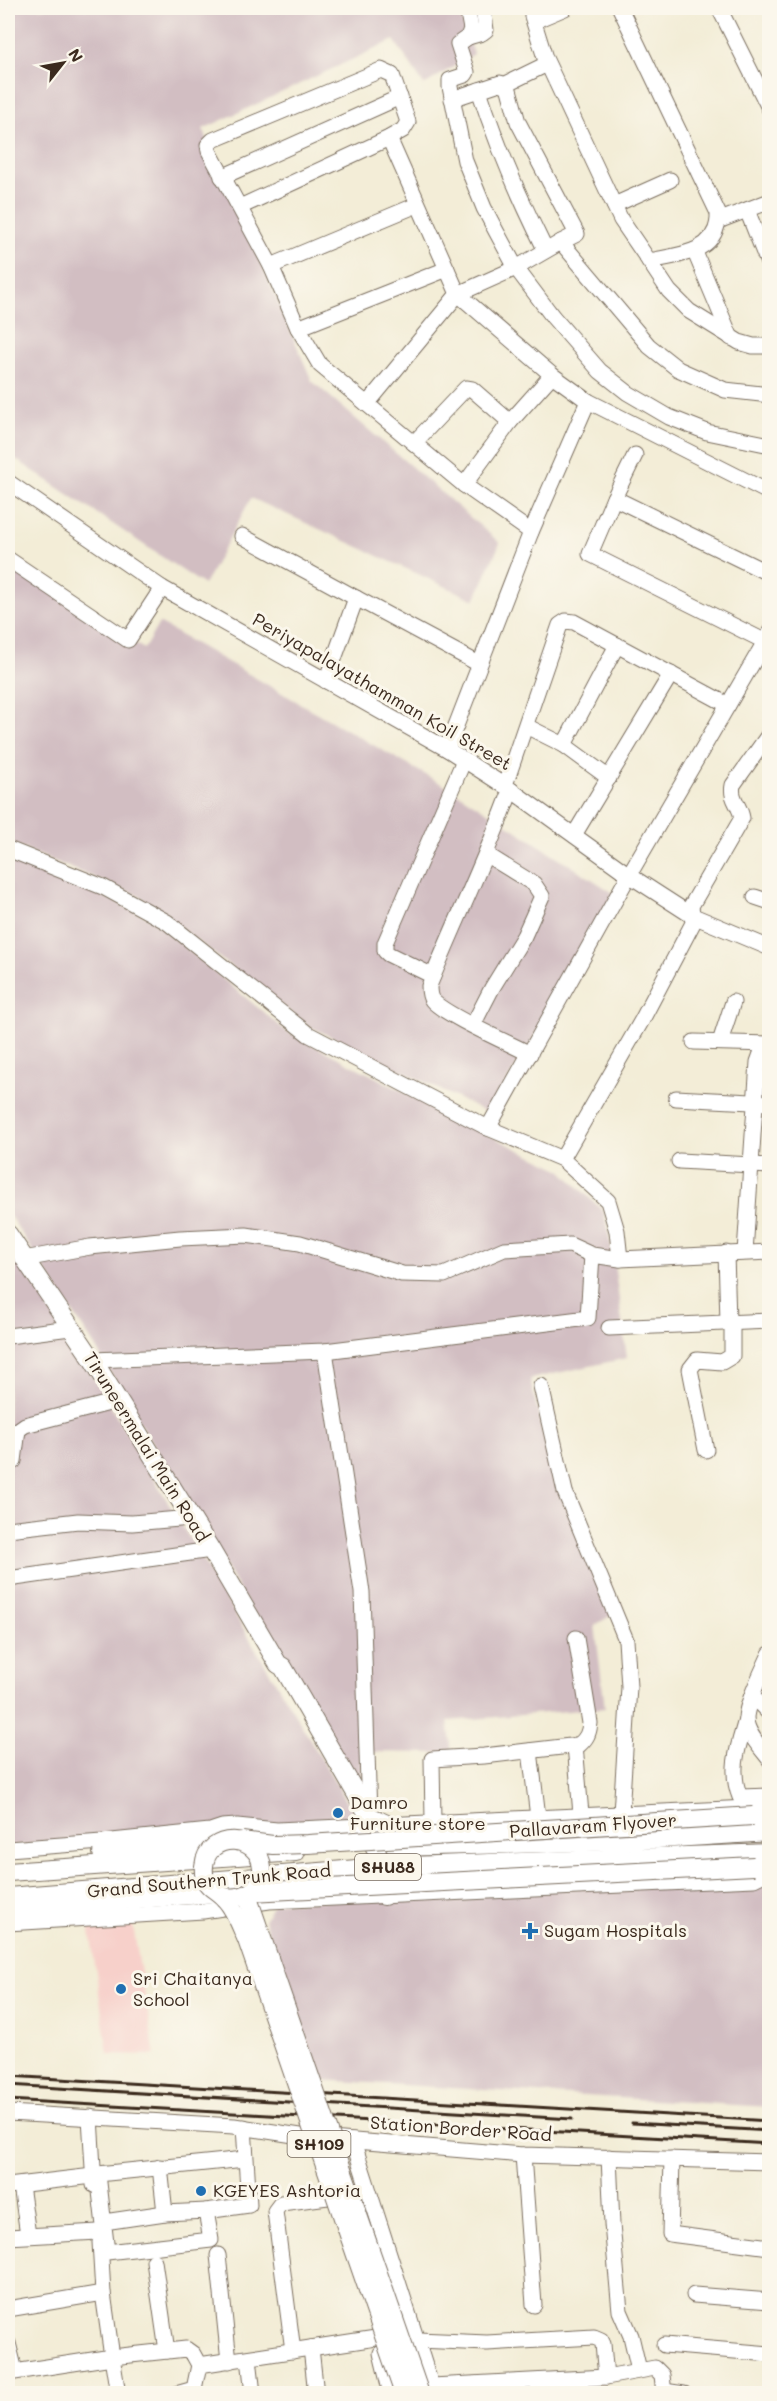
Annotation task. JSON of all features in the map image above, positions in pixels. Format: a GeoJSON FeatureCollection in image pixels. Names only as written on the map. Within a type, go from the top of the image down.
{"type":"FeatureCollection","features":[{"type":"Feature","properties":{"kind":"main road","name":"Tiruneermalai Main Road"},"geometry":{"type":"LineString","coordinates":[[8,1234],[93,1360],[211,1550],[278,1664],[278,1670],[368,1822],[382,1867],[384,1896]]}},
{"type":"Feature","properties":{"kind":"main road","name":"Pallavaram Flyover"},"geometry":{"type":"LineString","coordinates":[[8,1860],[216,1845],[222,1841],[237,1840],[273,1845],[308,1844],[761,1816]]}},
{"type":"Feature","properties":{"kind":"main road"},"geometry":{"type":"LineString","coordinates":[[368,1822],[420,1833],[431,1846]]}},
{"type":"Feature","properties":{"kind":"main road","name":"Grand Southern Trunk Road"},"geometry":{"type":"LineString","coordinates":[[8,1872],[377,1847],[625,1841],[770,1832]]}},
{"type":"Feature","properties":{"kind":"main road"},"geometry":{"type":"LineString","coordinates":[[237,1840],[253,1848],[262,1864],[259,1882],[249,1893]]}},
{"type":"Feature","properties":{"kind":"main road"},"geometry":{"type":"LineString","coordinates":[[216,1845],[209,1851],[203,1869],[209,1887],[224,1899]]}},
{"type":"Feature","properties":{"kind":"main road","name":"Grand Southern Trunk Road"},"geometry":{"type":"LineString","coordinates":[[8,1897],[382,1867],[770,1853]]}},
{"type":"Feature","properties":{"kind":"main road"},"geometry":{"type":"LineString","coordinates":[[537,1861],[538,1889]]}},
{"type":"Feature","properties":{"kind":"main road"},"geometry":{"type":"LineString","coordinates":[[8,1909],[232,1899],[249,1893],[764,1868]]}},
{"type":"Feature","properties":{"kind":"main road","name":"SH109"},"geometry":{"type":"LineString","coordinates":[[249,1893],[429,2391]]}},
{"type":"Feature","properties":{"kind":"main road","name":"SH109"},"geometry":{"type":"LineString","coordinates":[[224,1899],[247,1940],[404,2394]]}},
{"type":"Feature","properties":{"kind":"street"},"geometry":{"type":"LineString","coordinates":[[467,8],[471,29],[468,37]]}},
{"type":"Feature","properties":{"kind":"street"},"geometry":{"type":"LineString","coordinates":[[483,8],[486,30],[458,44],[467,72],[465,75],[450,80],[465,161],[484,208],[516,268],[600,372],[628,393],[669,417],[707,432],[770,445]]}},
{"type":"Feature","properties":{"kind":"street"},"geometry":{"type":"LineString","coordinates":[[566,8],[533,14],[548,64],[621,220],[679,303],[731,338],[747,345],[770,346]]}},
{"type":"Feature","properties":{"kind":"street"},"geometry":{"type":"LineString","coordinates":[[620,8],[718,213],[716,233],[713,239],[696,250],[649,261]]}},
{"type":"Feature","properties":{"kind":"street"},"geometry":{"type":"LineString","coordinates":[[719,8],[770,110]]}},
{"type":"Feature","properties":{"kind":"street"},"geometry":{"type":"LineString","coordinates":[[453,99],[500,83],[506,84],[548,64]]}},
{"type":"Feature","properties":{"kind":"street"},"geometry":{"type":"LineString","coordinates":[[240,207],[389,138],[407,125],[408,122],[392,75],[381,70],[213,141],[208,148],[271,266],[298,328],[320,365],[465,485],[531,532]]}},
{"type":"Feature","properties":{"kind":"street"},"geometry":{"type":"LineString","coordinates":[[367,404],[458,294],[516,268],[545,249],[581,231],[518,122],[506,84]]}},
{"type":"Feature","properties":{"kind":"street"},"geometry":{"type":"LineString","coordinates":[[479,90],[514,186],[545,249]]}},
{"type":"Feature","properties":{"kind":"street"},"geometry":{"type":"LineString","coordinates":[[222,177],[400,97]]}},
{"type":"Feature","properties":{"kind":"street"},"geometry":{"type":"LineString","coordinates":[[389,138],[458,294],[552,375],[588,401],[770,493]]}},
{"type":"Feature","properties":{"kind":"street"},"geometry":{"type":"LineString","coordinates":[[614,205],[670,180]]}},
{"type":"Feature","properties":{"kind":"street"},"geometry":{"type":"LineString","coordinates":[[718,221],[770,201]]}},
{"type":"Feature","properties":{"kind":"street"},"geometry":{"type":"LineString","coordinates":[[271,266],[417,205]]}},
{"type":"Feature","properties":{"kind":"street"},"geometry":{"type":"LineString","coordinates":[[747,210],[770,268]]}},
{"type":"Feature","properties":{"kind":"street"},"geometry":{"type":"LineString","coordinates":[[561,242],[650,346],[678,369],[725,390],[770,394]]}},
{"type":"Feature","properties":{"kind":"street"},"geometry":{"type":"LineString","coordinates":[[696,250],[697,258],[731,338]]}},
{"type":"Feature","properties":{"kind":"street"},"geometry":{"type":"LineString","coordinates":[[298,328],[447,269]]}},
{"type":"Feature","properties":{"kind":"street"},"geometry":{"type":"LineString","coordinates":[[465,485],[510,422],[552,375]]}},
{"type":"Feature","properties":{"kind":"street"},"geometry":{"type":"LineString","coordinates":[[414,443],[466,388],[472,389],[510,422]]}},
{"type":"Feature","properties":{"kind":"street"},"geometry":{"type":"LineString","coordinates":[[616,415],[628,393]]}},
{"type":"Feature","properties":{"kind":"street"},"geometry":{"type":"LineString","coordinates":[[447,749],[531,532],[588,401]]}},
{"type":"Feature","properties":{"kind":"street"},"geometry":{"type":"LineString","coordinates":[[488,1128],[629,875],[768,640],[590,554],[635,455]]}},
{"type":"Feature","properties":{"kind":"street","name":"Periyapalayathamman Koil Street"},"geometry":{"type":"LineString","coordinates":[[8,482],[162,588],[447,749],[508,788],[629,875],[691,915],[770,948]]}},
{"type":"Feature","properties":{"kind":"street"},"geometry":{"type":"LineString","coordinates":[[614,498],[770,574]]}},
{"type":"Feature","properties":{"kind":"street"},"geometry":{"type":"LineString","coordinates":[[242,536],[479,664]]}},
{"type":"Feature","properties":{"kind":"street"},"geometry":{"type":"LineString","coordinates":[[8,559],[128,640],[162,588]]}},
{"type":"Feature","properties":{"kind":"street"},"geometry":{"type":"LineString","coordinates":[[326,681],[356,598]]}},
{"type":"Feature","properties":{"kind":"street"},"geometry":{"type":"LineString","coordinates":[[530,1054],[448,1012],[432,999],[429,993],[433,976],[462,907],[487,855],[526,726],[560,625],[566,621],[574,622],[728,705]]}},
{"type":"Feature","properties":{"kind":"street"},"geometry":{"type":"LineString","coordinates":[[564,745],[617,645]]}},
{"type":"Feature","properties":{"kind":"street"},"geometry":{"type":"LineString","coordinates":[[574,835],[671,674]]}},
{"type":"Feature","properties":{"kind":"street"},"geometry":{"type":"LineString","coordinates":[[526,726],[564,745],[609,778]]}},
{"type":"Feature","properties":{"kind":"street"},"geometry":{"type":"LineString","coordinates":[[562,1159],[642,1020],[693,923],[690,910],[695,898],[742,818],[731,794],[733,785],[770,733]]}},
{"type":"Feature","properties":{"kind":"street"},"geometry":{"type":"LineString","coordinates":[[433,976],[388,954],[385,943],[464,760]]}},
{"type":"Feature","properties":{"kind":"street"},"geometry":{"type":"LineString","coordinates":[[8,849],[103,888],[167,922],[308,1034],[488,1128],[562,1159],[608,1201],[617,1232],[620,1259]]}},
{"type":"Feature","properties":{"kind":"street"},"geometry":{"type":"LineString","coordinates":[[474,1025],[492,988],[524,936],[542,896],[534,884],[487,855]]}},
{"type":"Feature","properties":{"kind":"street"},"geometry":{"type":"LineString","coordinates":[[720,1042],[733,1002]]}},
{"type":"Feature","properties":{"kind":"street"},"geometry":{"type":"LineString","coordinates":[[694,1042],[770,1044]]}},
{"type":"Feature","properties":{"kind":"street"},"geometry":{"type":"LineString","coordinates":[[745,1252],[751,1163],[762,1102],[758,1062],[762,1051],[770,1044]]}},
{"type":"Feature","properties":{"kind":"street"},"geometry":{"type":"LineString","coordinates":[[676,1098],[762,1102]]}},
{"type":"Feature","properties":{"kind":"street"},"geometry":{"type":"LineString","coordinates":[[679,1161],[751,1163],[770,1166]]}},
{"type":"Feature","properties":{"kind":"street"},"geometry":{"type":"LineString","coordinates":[[24,1259],[90,1247],[180,1238],[246,1235],[300,1244],[402,1274],[444,1275],[460,1270],[473,1260],[504,1249],[570,1245],[592,1255],[620,1259],[770,1252]]}},
{"type":"Feature","properties":{"kind":"street"},"geometry":{"type":"LineString","coordinates":[[706,1450],[690,1369],[698,1360],[722,1362],[732,1356],[726,1253]]}},
{"type":"Feature","properties":{"kind":"street"},"geometry":{"type":"LineString","coordinates":[[93,1360],[326,1351],[588,1317],[592,1255]]}},
{"type":"Feature","properties":{"kind":"street"},"geometry":{"type":"LineString","coordinates":[[609,1328],[770,1321]]}},
{"type":"Feature","properties":{"kind":"street"},"geometry":{"type":"LineString","coordinates":[[8,1336],[70,1328]]}},
{"type":"Feature","properties":{"kind":"street"},"geometry":{"type":"LineString","coordinates":[[8,1849],[102,1842],[237,1826],[277,1830],[368,1822],[362,1592],[326,1351]]}},
{"type":"Feature","properties":{"kind":"street"},"geometry":{"type":"LineString","coordinates":[[541,1386],[565,1492],[626,1640],[630,1687],[621,1813]]}},
{"type":"Feature","properties":{"kind":"street"},"geometry":{"type":"LineString","coordinates":[[14,1461],[18,1430],[25,1425],[117,1401]]}},
{"type":"Feature","properties":{"kind":"street"},"geometry":{"type":"LineString","coordinates":[[8,1528],[78,1521],[132,1523],[191,1518]]}},
{"type":"Feature","properties":{"kind":"street"},"geometry":{"type":"LineString","coordinates":[[8,1579],[211,1550]]}},
{"type":"Feature","properties":{"kind":"street"},"geometry":{"type":"LineString","coordinates":[[433,1822],[432,1759],[579,1745],[588,1736],[590,1723],[576,1638]]}},
{"type":"Feature","properties":{"kind":"street"},"geometry":{"type":"LineString","coordinates":[[770,1654],[752,1696],[734,1759],[735,1784],[740,1797],[770,1796]]}},
{"type":"Feature","properties":{"kind":"street"},"geometry":{"type":"LineString","coordinates":[[752,1696],[770,1714]]}},
{"type":"Feature","properties":{"kind":"street"},"geometry":{"type":"LineString","coordinates":[[746,1720],[754,1739],[770,1760]]}},
{"type":"Feature","properties":{"kind":"street"},"geometry":{"type":"LineString","coordinates":[[575,1745],[581,1814]]}},
{"type":"Feature","properties":{"kind":"street"},"geometry":{"type":"LineString","coordinates":[[530,1751],[538,1816]]}},
{"type":"Feature","properties":{"kind":"street"},"geometry":{"type":"LineString","coordinates":[[388,1825],[538,1816],[770,1807]]}},
{"type":"Feature","properties":{"kind":"street"},"geometry":{"type":"LineString","coordinates":[[8,1923],[203,1911],[224,1899],[269,1901],[754,1879],[764,1868]]}},
{"type":"Feature","properties":{"kind":"street","name":"Station Border Road"},"geometry":{"type":"LineString","coordinates":[[8,2113],[90,2116],[244,2127],[307,2137],[523,2155],[770,2162]]}},
{"type":"Feature","properties":{"kind":"street"},"geometry":{"type":"LineString","coordinates":[[90,2116],[93,2176],[107,2252],[211,2240],[206,2211]]}},
{"type":"Feature","properties":{"kind":"street"},"geometry":{"type":"LineString","coordinates":[[8,2236],[101,2227],[165,2213],[206,2211],[249,2205],[244,2127]]}},
{"type":"Feature","properties":{"kind":"street"},"geometry":{"type":"LineString","coordinates":[[307,2137],[386,2367],[391,2394]]}},
{"type":"Feature","properties":{"kind":"street"},"geometry":{"type":"LineString","coordinates":[[353,2141],[418,2340],[429,2391],[606,2377],[655,2368],[660,2370],[662,2375],[664,2392],[684,2394]]}},
{"type":"Feature","properties":{"kind":"street"},"geometry":{"type":"LineString","coordinates":[[523,2155],[534,2305]]}},
{"type":"Feature","properties":{"kind":"street"},"geometry":{"type":"LineString","coordinates":[[609,2157],[620,2311],[631,2336],[639,2370]]}},
{"type":"Feature","properties":{"kind":"street"},"geometry":{"type":"LineString","coordinates":[[672,2159],[670,2234],[770,2247]]}},
{"type":"Feature","properties":{"kind":"street"},"geometry":{"type":"LineString","coordinates":[[118,2394],[103,2293],[98,2174],[245,2160]]}},
{"type":"Feature","properties":{"kind":"street"},"geometry":{"type":"LineString","coordinates":[[160,2167],[165,2213]]}},
{"type":"Feature","properties":{"kind":"street"},"geometry":{"type":"LineString","coordinates":[[28,2235],[14,2186],[93,2176]]}},
{"type":"Feature","properties":{"kind":"street"},"geometry":{"type":"LineString","coordinates":[[292,2351],[275,2211],[281,2203],[328,2197]]}},
{"type":"Feature","properties":{"kind":"street"},"geometry":{"type":"LineString","coordinates":[[218,2255],[229,2361]]}},
{"type":"Feature","properties":{"kind":"street"},"geometry":{"type":"LineString","coordinates":[[154,2261],[167,2351]]}},
{"type":"Feature","properties":{"kind":"street"},"geometry":{"type":"LineString","coordinates":[[8,2308],[103,2293]]}},
{"type":"Feature","properties":{"kind":"street"},"geometry":{"type":"LineString","coordinates":[[694,2295],[770,2301]]}},
{"type":"Feature","properties":{"kind":"street"},"geometry":{"type":"LineString","coordinates":[[418,2340],[487,2343],[594,2337],[601,2340],[603,2344],[606,2377]]}},
{"type":"Feature","properties":{"kind":"street"},"geometry":{"type":"LineString","coordinates":[[199,2365],[376,2338]]}},
{"type":"Feature","properties":{"kind":"street"},"geometry":{"type":"LineString","coordinates":[[8,2343],[11,2372],[186,2349],[193,2354],[199,2365],[194,2389],[176,2394]]}},
{"type":"Feature","properties":{"kind":"street"},"geometry":{"type":"LineString","coordinates":[[664,2345],[770,2354]]}},
{"type":"Feature","properties":{"kind":"street"},"geometry":{"type":"LineString","coordinates":[[311,2348],[316,2394]]}},
{"type":"Feature","properties":{"kind":"street"},"geometry":{"type":"LineString","coordinates":[[249,2358],[253,2394]]}},
{"type":"Feature","properties":{"kind":"shaded area"},"geometry":{"type":"Polygon","coordinates":[[[8,8],[458,8],[474,54],[424,85],[394,40],[203,129],[312,381],[500,543],[475,600],[251,498],[204,585],[8,454],[8,8]]]}},
{"type":"Feature","properties":{"kind":"shaded area"},"geometry":{"type":"Polygon","coordinates":[[[8,562],[144,649],[159,623],[461,795],[618,896],[488,1113],[307,1025],[139,896],[8,842],[8,562]]]}},
{"type":"Feature","properties":{"kind":"shaded area"},"geometry":{"type":"Polygon","coordinates":[[[8,856],[82,886],[151,919],[286,1031],[478,1130],[560,1169],[604,1212],[613,1256],[627,1358],[530,1379],[552,1471],[612,1615],[595,1625],[605,1708],[448,1721],[452,1753],[362,1752],[361,1796],[94,1345],[8,1213],[8,856]]]}},
{"type":"Feature","properties":{"kind":"shaded area"},"geometry":{"type":"Polygon","coordinates":[[[8,1246],[84,1362],[360,1823],[8,1846],[8,1246]]]}},
{"type":"Feature","properties":{"kind":"shaded area"},"geometry":{"type":"Polygon","coordinates":[[[769,1878],[769,2107],[320,2080],[264,1920],[274,1903],[769,1878]]]}},
{"type":"Feature","properties":{"kind":"shaded area","name":"Sri Chaitanya School"},"geometry":{"type":"Polygon","coordinates":[[[132,1920],[155,2055],[108,2054],[89,1924],[132,1920]]]}},
{"type":"Feature","properties":{"kind":"railway"},"geometry":{"type":"LineString","coordinates":[[8,2076],[770,2121]]}},
{"type":"Feature","properties":{"kind":"railway"},"geometry":{"type":"LineString","coordinates":[[8,2085],[572,2119]]}},
{"type":"Feature","properties":{"kind":"railway"},"geometry":{"type":"LineString","coordinates":[[8,2100],[770,2144]]}},
{"type":"Feature","properties":{"kind":"railway"},"geometry":{"type":"LineString","coordinates":[[632,2123],[770,2131]]}},
{"type":"Feature","properties":{"kind":"place","name":"Damro Furniture store"},"geometry":{"type":"Point","coordinates":[338,1813]}},
{"type":"Feature","properties":{"kind":"place","name":"Sugam Hospitals"},"geometry":{"type":"Point","coordinates":[530,1931]}},
{"type":"Feature","properties":{"kind":"place","name":"Sri Chaitanya School"},"geometry":{"type":"Point","coordinates":[121,1989]}},
{"type":"Feature","properties":{"kind":"place","name":"KGEYES Ashtoria"},"geometry":{"type":"Point","coordinates":[201,2191]}}]}
